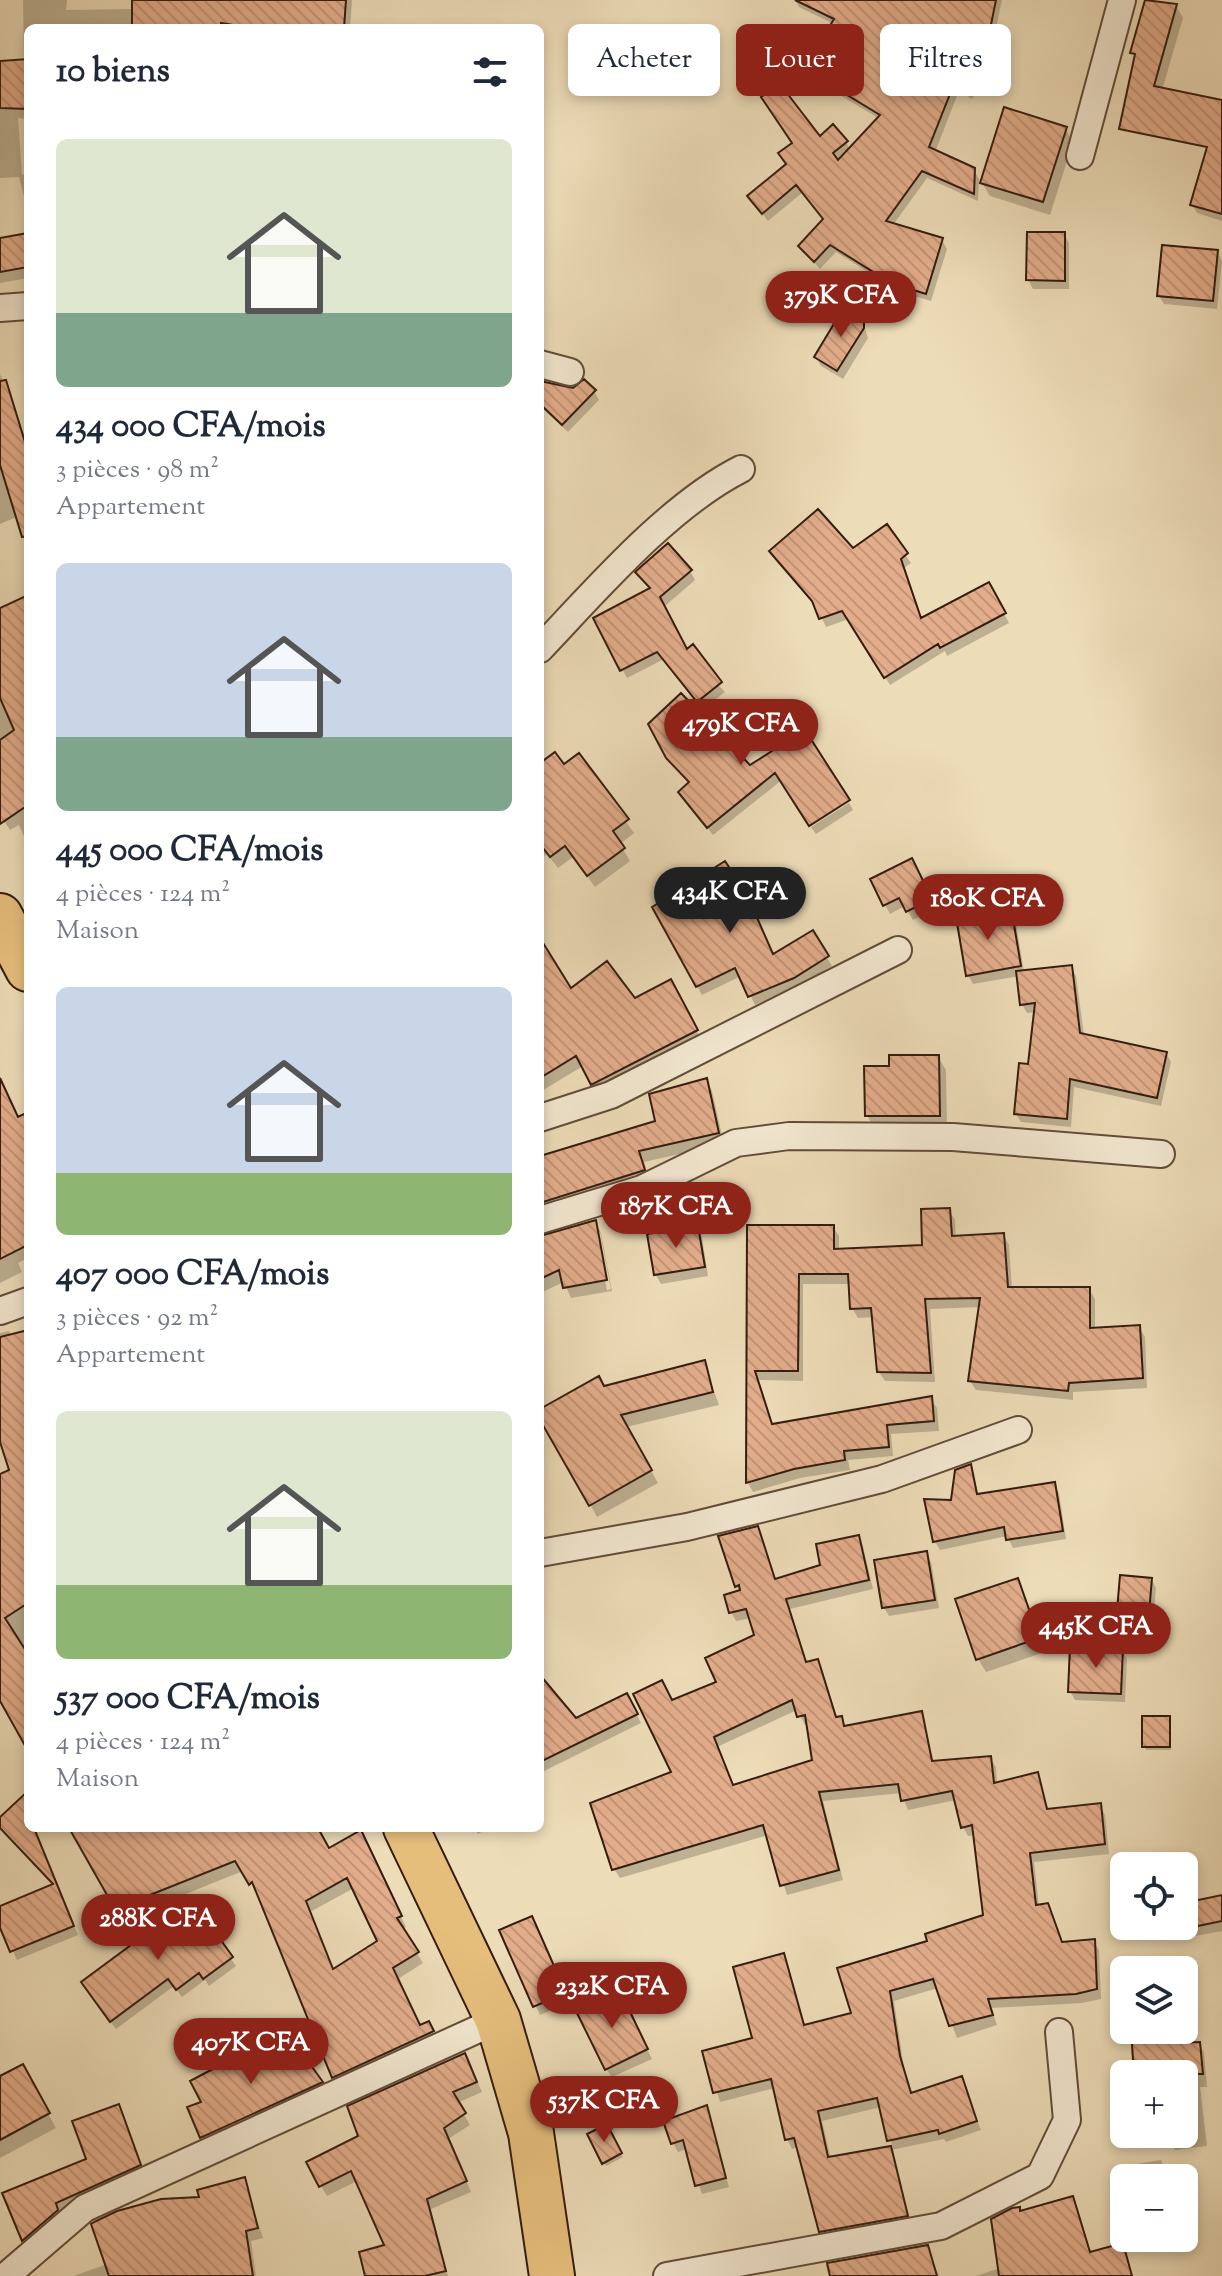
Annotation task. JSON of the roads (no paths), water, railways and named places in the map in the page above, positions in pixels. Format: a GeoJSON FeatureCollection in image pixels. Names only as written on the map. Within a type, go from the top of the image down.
{"type":"FeatureCollection","features":[{"type":"Feature","properties":{"kind":"highway"},"geometry":{"type":"LineString","coordinates":[[0,916],[24,961]]}},
{"type":"Feature","properties":{"kind":"highway"},"geometry":{"type":"LineString","coordinates":[[408,1832],[498,2020],[531,2133],[552,2276]]}},
{"type":"Feature","properties":{"kind":"street"},"geometry":{"type":"LineString","coordinates":[[1080,156],[1122,0]]}},
{"type":"Feature","properties":{"kind":"street"},"geometry":{"type":"LineString","coordinates":[[0,308],[24,306]]}},
{"type":"Feature","properties":{"kind":"street"},"geometry":{"type":"LineString","coordinates":[[544,365],[570,372]]}},
{"type":"Feature","properties":{"kind":"street"},"geometry":{"type":"LineString","coordinates":[[544,645],[707,486],[741,469]]}},
{"type":"Feature","properties":{"kind":"street"},"geometry":{"type":"LineString","coordinates":[[544,1117],[611,1095],[898,950]]}},
{"type":"Feature","properties":{"kind":"street"},"geometry":{"type":"LineString","coordinates":[[544,1219],[642,1189],[736,1143],[789,1136],[953,1137],[1161,1154]]}},
{"type":"Feature","properties":{"kind":"street"},"geometry":{"type":"LineString","coordinates":[[0,1311],[24,1302]]}},
{"type":"Feature","properties":{"kind":"street"},"geometry":{"type":"LineString","coordinates":[[544,1552],[687,1527],[882,1479],[1018,1430]]}},
{"type":"Feature","properties":{"kind":"street"},"geometry":{"type":"LineString","coordinates":[[6,2276],[85,2208],[498,2020]]}},
{"type":"Feature","properties":{"kind":"street"},"geometry":{"type":"LineString","coordinates":[[667,2276],[941,2226],[1040,2176],[1067,2120],[1059,2032]]}}]}
